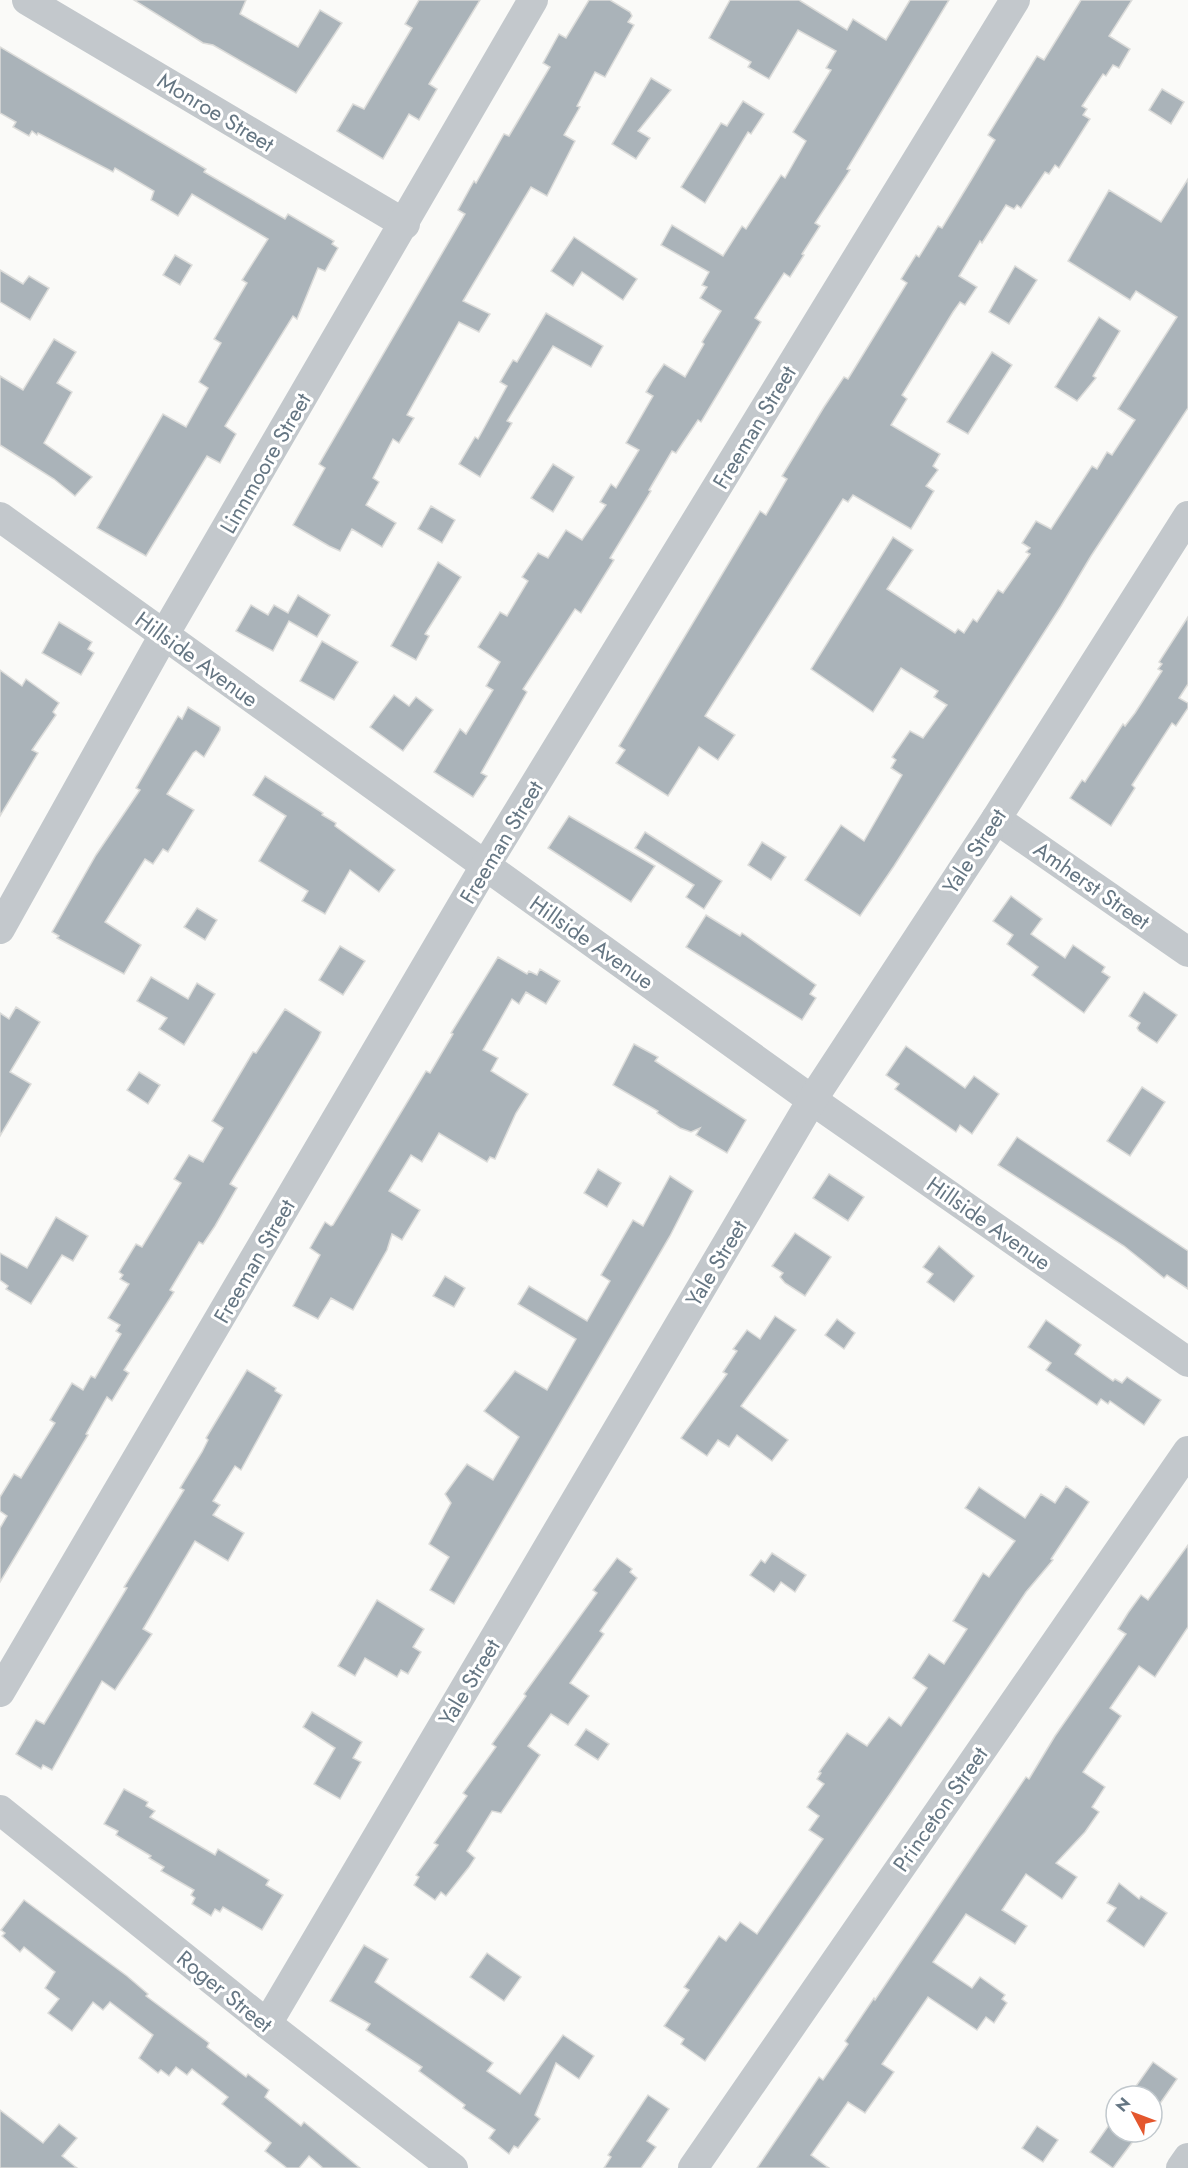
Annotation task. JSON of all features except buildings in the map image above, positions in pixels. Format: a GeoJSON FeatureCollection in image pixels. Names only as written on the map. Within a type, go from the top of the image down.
{"type":"FeatureCollection","features":[{"type":"Feature","properties":{"kind":"street","name":"Monroe Street"},"geometry":{"type":"LineString","coordinates":[[27,0],[405,224]]}},
{"type":"Feature","properties":{"kind":"street","name":"Linnmoore Street"},"geometry":{"type":"LineString","coordinates":[[2,922],[164,635],[405,224],[533,0]]}},
{"type":"Feature","properties":{"kind":"street","name":"Freeman Street"},"geometry":{"type":"LineString","coordinates":[[0,1692],[485,867],[1015,0]]}},
{"type":"Feature","properties":{"kind":"street","name":"Yale Street"},"geometry":{"type":"LineString","coordinates":[[267,2024],[812,1100],[996,819],[1188,516]]}},
{"type":"Feature","properties":{"kind":"street","name":"Hillside Avenue"},"geometry":{"type":"LineString","coordinates":[[0,517],[812,1100],[1188,1362]]}},
{"type":"Feature","properties":{"kind":"street","name":"Amherst Street"},"geometry":{"type":"LineString","coordinates":[[996,819],[1188,952]]}},
{"type":"Feature","properties":{"kind":"street","name":"Princeton Street"},"geometry":{"type":"LineString","coordinates":[[693,2168],[1188,1451]]}},
{"type":"Feature","properties":{"kind":"street","name":"Roger Street"},"geometry":{"type":"LineString","coordinates":[[0,1810],[267,2024],[453,2168]]}},
{"type":"Feature","properties":{"kind":"street"},"geometry":{"type":"LineString","coordinates":[[1181,2168],[1188,2158]]}}]}
